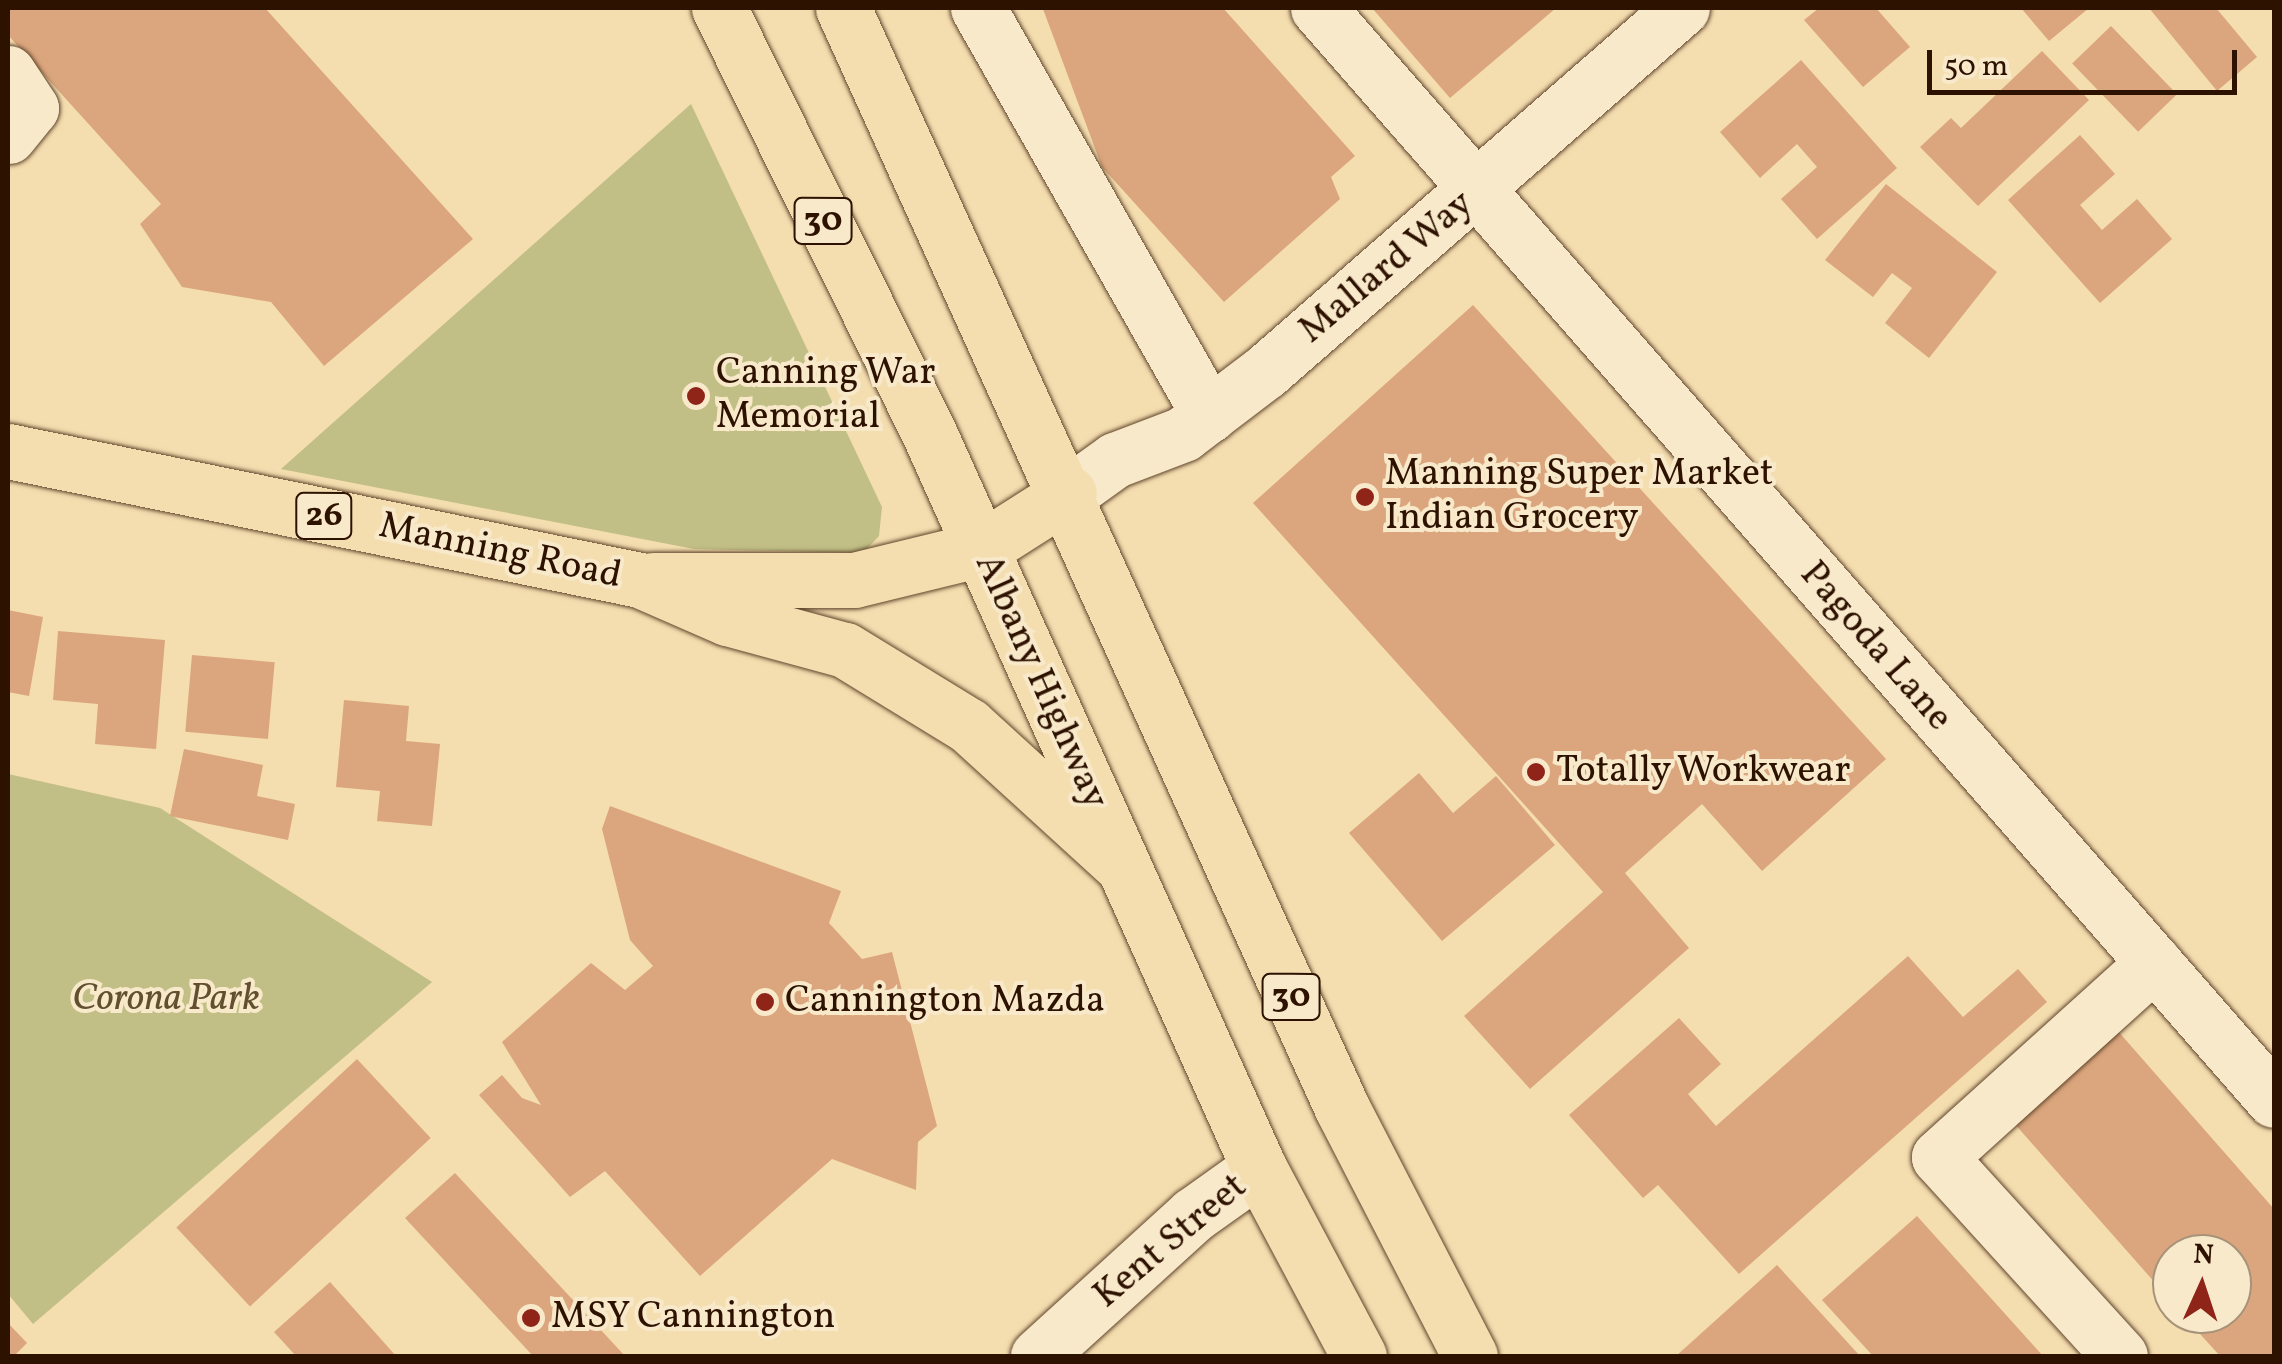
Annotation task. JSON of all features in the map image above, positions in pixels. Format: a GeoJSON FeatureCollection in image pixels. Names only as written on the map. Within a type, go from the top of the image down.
{"type":"FeatureCollection","features":[{"type":"Feature","properties":{"kind":"main road","name":"Albany Highway"},"geometry":{"type":"LineString","coordinates":[[719,8],[981,549],[1260,1168],[1358,1356]]}},
{"type":"Feature","properties":{"kind":"main road","name":"30"},"geometry":{"type":"LineString","coordinates":[[843,8],[1068,493],[1342,1108],[1470,1356]]}},
{"type":"Feature","properties":{"kind":"main road","name":"Manning Road"},"geometry":{"type":"LineString","coordinates":[[8,451],[640,580],[854,580],[981,549],[1068,493]]}},
{"type":"Feature","properties":{"kind":"main road","name":"Manning Road"},"geometry":{"type":"LineString","coordinates":[[640,580],[726,618],[845,650],[925,693],[1120,864]]}},
{"type":"Feature","properties":{"kind":"street","name":"Pagoda Lane"},"geometry":{"type":"LineString","coordinates":[[1318,8],[1475,194],[2274,1100]]}},
{"type":"Feature","properties":{"kind":"street","name":"Mallard Way"},"geometry":{"type":"LineString","coordinates":[[1068,493],[1115,460],[1196,425],[1475,194],[1655,16]]}},
{"type":"Feature","properties":{"kind":"street"},"geometry":{"type":"LineString","coordinates":[[999,18],[1196,425]]}},
{"type":"Feature","properties":{"kind":"street"},"geometry":{"type":"LineString","coordinates":[[8,73],[30,108],[8,136]]}},
{"type":"Feature","properties":{"kind":"street"},"geometry":{"type":"LineString","coordinates":[[2120,1356],[1939,1157],[2154,963]]}},
{"type":"Feature","properties":{"kind":"street","name":"Kent Street"},"geometry":{"type":"LineString","coordinates":[[1038,1356],[1193,1216],[1260,1168]]}},
{"type":"Feature","properties":{"kind":"green space"},"geometry":{"type":"Polygon","coordinates":[[[691,104],[882,507],[879,536],[863,553],[694,549],[281,469],[691,104]]]}},
{"type":"Feature","properties":{"kind":"green space","name":"Corona Park"},"geometry":{"type":"Polygon","coordinates":[[[8,774],[160,808],[432,982],[33,1324],[8,1294],[8,774]]]}},
{"type":"Feature","properties":{"kind":"building"},"geometry":{"type":"Polygon","coordinates":[[[8,8],[265,8],[473,239],[324,366],[271,302],[182,287],[140,224],[161,204],[8,35],[8,8]]]}},
{"type":"Feature","properties":{"kind":"building"},"geometry":{"type":"Polygon","coordinates":[[[1223,8],[1355,156],[1331,177],[1340,199],[1224,302],[1102,167],[1043,9],[1223,8]]]}},
{"type":"Feature","properties":{"kind":"building"},"geometry":{"type":"Polygon","coordinates":[[[1372,8],[1556,8],[1450,98],[1372,8]]]}},
{"type":"Feature","properties":{"kind":"building"},"geometry":{"type":"Polygon","coordinates":[[[1819,8],[1876,8],[1910,47],[1863,87],[1804,20],[1819,8]]]}},
{"type":"Feature","properties":{"kind":"building"},"geometry":{"type":"Polygon","coordinates":[[[2021,8],[2089,8],[2049,41],[2021,8]]]}},
{"type":"Feature","properties":{"kind":"building"},"geometry":{"type":"Polygon","coordinates":[[[2149,8],[2216,8],[2257,57],[2217,91],[2149,8]]]}},
{"type":"Feature","properties":{"kind":"building"},"geometry":{"type":"Polygon","coordinates":[[[2111,26],[2177,94],[2138,132],[2072,64],[2111,26]]]}},
{"type":"Feature","properties":{"kind":"building"},"geometry":{"type":"Polygon","coordinates":[[[2042,51],[2089,100],[1978,206],[1920,147],[1951,118],[1961,128],[2042,51]]]}},
{"type":"Feature","properties":{"kind":"building"},"geometry":{"type":"Polygon","coordinates":[[[1801,60],[1897,168],[1817,239],[1781,199],[1817,167],[1797,144],[1760,178],[1720,132],[1801,60]]]}},
{"type":"Feature","properties":{"kind":"building"},"geometry":{"type":"Polygon","coordinates":[[[2080,135],[2115,174],[2080,205],[2102,230],[2137,199],[2172,239],[2100,303],[2008,200],[2080,135]]]}},
{"type":"Feature","properties":{"kind":"building"},"geometry":{"type":"Polygon","coordinates":[[[1886,184],[1997,272],[1929,358],[1885,323],[1912,288],[1892,273],[1873,297],[1825,260],[1886,184]]]}},
{"type":"Feature","properties":{"kind":"building"},"geometry":{"type":"Polygon","coordinates":[[[1473,305],[1886,759],[1762,871],[1702,804],[1625,873],[1689,948],[1530,1089],[1464,1016],[1603,892],[1253,503],[1473,305]]]}},
{"type":"Feature","properties":{"kind":"building"},"geometry":{"type":"Polygon","coordinates":[[[8,610],[43,617],[29,696],[8,692],[8,610]]]}},
{"type":"Feature","properties":{"kind":"building"},"geometry":{"type":"Polygon","coordinates":[[[58,631],[165,640],[156,749],[95,744],[98,704],[53,700],[58,631]]]}},
{"type":"Feature","properties":{"kind":"building"},"geometry":{"type":"Polygon","coordinates":[[[192,655],[275,662],[268,739],[185,732],[192,655]]]}},
{"type":"Feature","properties":{"kind":"building"},"geometry":{"type":"Polygon","coordinates":[[[344,700],[409,706],[406,741],[440,744],[432,826],[377,821],[380,791],[336,787],[344,700]]]}},
{"type":"Feature","properties":{"kind":"building"},"geometry":{"type":"Polygon","coordinates":[[[184,749],[263,765],[257,796],[295,804],[288,840],[170,816],[184,749]]]}},
{"type":"Feature","properties":{"kind":"building"},"geometry":{"type":"Polygon","coordinates":[[[1419,773],[1453,813],[1496,776],[1555,845],[1442,941],[1349,833],[1419,773]]]}},
{"type":"Feature","properties":{"kind":"building"},"geometry":{"type":"Polygon","coordinates":[[[610,806],[841,891],[829,923],[862,959],[892,952],[937,1126],[918,1142],[916,1190],[832,1159],[700,1276],[605,1171],[570,1197],[479,1095],[502,1075],[522,1098],[541,1105],[502,1042],[591,963],[625,990],[653,966],[630,940],[602,829],[610,806]]]}},
{"type":"Feature","properties":{"kind":"building"},"geometry":{"type":"Polygon","coordinates":[[[1908,956],[1963,1017],[2018,969],[2047,1002],[1739,1274],[1658,1185],[1643,1198],[1569,1115],[1679,1018],[1721,1064],[1688,1094],[1716,1126],[1908,956]]]}},
{"type":"Feature","properties":{"kind":"building"},"geometry":{"type":"Polygon","coordinates":[[[2117,1030],[2274,1209],[2274,1356],[2220,1356],[2200,1334],[2252,1334],[2252,1234],[2152,1234],[2152,1279],[2013,1122],[2117,1030]]]}},
{"type":"Feature","properties":{"kind":"building"},"geometry":{"type":"Polygon","coordinates":[[[357,1059],[431,1138],[250,1306],[176,1227],[357,1059]]]}},
{"type":"Feature","properties":{"kind":"building"},"geometry":{"type":"Polygon","coordinates":[[[455,1173],[625,1356],[533,1356],[405,1218],[455,1173]]]}},
{"type":"Feature","properties":{"kind":"building"},"geometry":{"type":"Polygon","coordinates":[[[1917,1216],[2043,1356],[1873,1356],[1822,1300],[1917,1216]]]}},
{"type":"Feature","properties":{"kind":"building"},"geometry":{"type":"Polygon","coordinates":[[[1777,1265],[1860,1356],[1676,1356],[1777,1265]]]}},
{"type":"Feature","properties":{"kind":"building"},"geometry":{"type":"Polygon","coordinates":[[[330,1282],[396,1356],[296,1356],[274,1332],[330,1282]]]}},
{"type":"Feature","properties":{"kind":"building"},"geometry":{"type":"Polygon","coordinates":[[[8,1323],[27,1343],[14,1356],[8,1356],[8,1323]]]}},
{"type":"Feature","properties":{"kind":"place","name":"Canning War Memorial"},"geometry":{"type":"Point","coordinates":[696,396]}},
{"type":"Feature","properties":{"kind":"place","name":"Manning Super Market Indian Grocery"},"geometry":{"type":"Point","coordinates":[1365,497]}},
{"type":"Feature","properties":{"kind":"place","name":"Totally Workwear"},"geometry":{"type":"Point","coordinates":[1536,772]}},
{"type":"Feature","properties":{"kind":"place","name":"Cannington Mazda"},"geometry":{"type":"Point","coordinates":[765,1002]}},
{"type":"Feature","properties":{"kind":"place","name":"MSY Cannington"},"geometry":{"type":"Point","coordinates":[531,1318]}}]}
